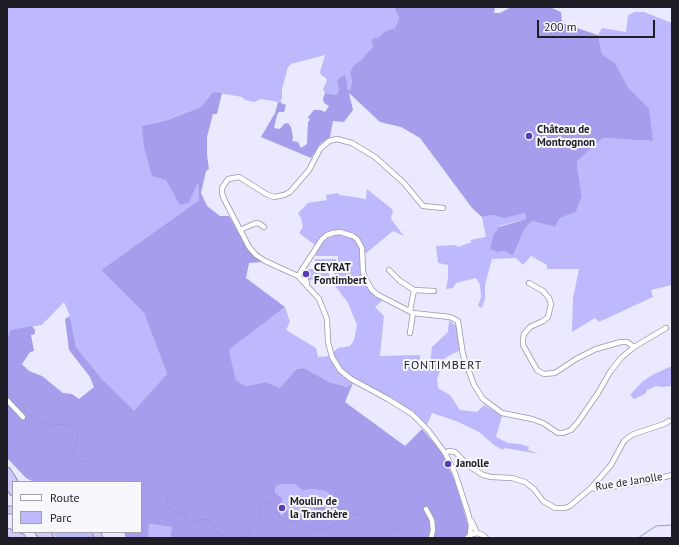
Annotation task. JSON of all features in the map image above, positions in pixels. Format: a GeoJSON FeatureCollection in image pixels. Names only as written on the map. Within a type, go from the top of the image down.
{"type":"FeatureCollection","features":[{"type":"Feature","properties":{"kind":"highway"},"geometry":{"type":"LineString","coordinates":[[7,471],[13,481]]}},
{"type":"Feature","properties":{"kind":"highway"},"geometry":{"type":"LineString","coordinates":[[7,532],[22,538]]}},
{"type":"Feature","properties":{"kind":"street"},"geometry":{"type":"LineString","coordinates":[[443,208],[423,206],[404,183],[375,157],[352,144],[337,139],[329,141],[320,149],[309,170],[290,192],[284,195],[274,197],[268,195],[239,177],[228,180],[224,183],[222,194],[249,247],[256,255],[265,261],[298,276],[307,284],[319,299],[327,319],[328,342],[332,357],[340,370],[351,379],[412,414],[428,430],[445,453],[456,473],[468,513],[470,525],[469,536],[477,533],[486,538]]}},
{"type":"Feature","properties":{"kind":"street"},"geometry":{"type":"LineString","coordinates":[[240,230],[256,224],[260,224],[264,227]]}},
{"type":"Feature","properties":{"kind":"street"},"geometry":{"type":"LineString","coordinates":[[298,276],[322,239],[333,233],[347,233],[357,239],[362,248],[363,272],[365,278],[372,290],[378,295],[411,312],[450,317],[458,321],[463,354],[474,385],[483,399],[502,412],[532,419],[563,433],[571,430],[578,422],[616,363],[634,347],[666,328]]}},
{"type":"Feature","properties":{"kind":"street"},"geometry":{"type":"LineString","coordinates":[[303,268],[307,284]]}},
{"type":"Feature","properties":{"kind":"street"},"geometry":{"type":"LineString","coordinates":[[389,270],[403,283],[414,290],[434,291]]}},
{"type":"Feature","properties":{"kind":"street"},"geometry":{"type":"LineString","coordinates":[[529,283],[543,292],[549,298],[551,304],[548,316],[543,321],[530,327],[524,334],[523,345],[537,370],[544,374],[555,373],[576,359],[596,349],[621,342],[627,342],[634,347]]}},
{"type":"Feature","properties":{"kind":"street"},"geometry":{"type":"LineString","coordinates":[[410,333],[414,290]]}},
{"type":"Feature","properties":{"kind":"street"},"geometry":{"type":"LineString","coordinates":[[7,400],[23,418]]}},
{"type":"Feature","properties":{"kind":"street"},"geometry":{"type":"LineString","coordinates":[[591,488],[611,465],[624,441],[629,436],[669,421]]}},
{"type":"Feature","properties":{"kind":"street","name":"Rue de Janolle"},"geometry":{"type":"LineString","coordinates":[[445,453],[449,451],[455,452],[469,466],[483,475],[512,478],[525,482],[534,489],[543,501],[555,508],[565,508],[570,506],[591,488],[597,489],[650,481],[672,475]]}},
{"type":"Feature","properties":{"kind":"street"},"geometry":{"type":"LineString","coordinates":[[426,510],[432,520],[433,530],[431,538]]}},
{"type":"Feature","properties":{"kind":"street"},"geometry":{"type":"LineString","coordinates":[[468,513],[477,533]]}},
{"type":"Feature","properties":{"kind":"green space"},"geometry":{"type":"Polygon","coordinates":[[[7,7],[394,7],[399,18],[395,28],[385,31],[378,38],[371,41],[373,47],[360,61],[354,65],[350,72],[352,82],[350,90],[347,89],[347,83],[339,88],[337,95],[325,93],[323,89],[327,81],[320,72],[325,55],[291,64],[288,67],[282,89],[282,99],[278,102],[261,99],[254,102],[245,100],[242,97],[213,92],[201,107],[166,120],[142,126],[198,181],[199,200],[101,270],[144,313],[167,374],[134,412],[102,379],[76,347],[70,316],[64,302],[42,325],[10,330],[7,340],[7,7]]]}},
{"type":"Feature","properties":{"kind":"green space"},"geometry":{"type":"Polygon","coordinates":[[[635,12],[644,12],[672,23],[672,285],[651,290],[653,297],[599,322],[595,318],[572,332],[573,298],[579,269],[547,269],[547,265],[531,256],[523,265],[516,258],[492,259],[485,285],[485,298],[482,308],[478,306],[481,297],[480,285],[476,278],[456,283],[453,288],[446,289],[448,265],[438,263],[436,246],[456,245],[458,247],[472,242],[470,240],[486,237],[482,217],[493,215],[504,217],[525,213],[526,219],[499,226],[498,252],[505,251],[513,256],[525,228],[532,221],[555,227],[560,218],[576,212],[582,196],[577,166],[578,159],[603,138],[652,141],[649,108],[628,87],[615,63],[602,54],[598,35],[602,28],[626,32],[628,15],[635,12]]]}},
{"type":"Feature","properties":{"kind":"green space"},"geometry":{"type":"Polygon","coordinates":[[[367,189],[393,210],[391,219],[404,236],[393,231],[365,254],[367,284],[383,300],[375,307],[384,316],[380,356],[420,355],[420,367],[430,363],[432,347],[448,332],[449,321],[457,326],[460,350],[445,358],[437,379],[438,388],[450,395],[460,410],[477,412],[484,405],[502,416],[496,437],[508,443],[520,444],[529,447],[528,450],[539,454],[504,448],[503,450],[494,445],[479,432],[456,421],[432,413],[427,425],[421,419],[353,383],[347,387],[329,382],[304,368],[296,369],[280,388],[266,382],[246,386],[236,380],[229,350],[285,307],[290,322],[286,330],[316,348],[318,357],[329,356],[338,348],[350,346],[354,340],[357,325],[348,303],[333,283],[334,273],[338,271],[338,256],[316,256],[315,245],[299,233],[303,227],[298,213],[308,203],[327,200],[326,195],[338,193],[340,195],[366,199],[367,189]]]}},
{"type":"Feature","properties":{"kind":"green space"},"geometry":{"type":"Polygon","coordinates":[[[315,259],[336,259],[336,270],[329,270],[329,281],[308,280],[308,269],[314,269],[315,259]]]}},
{"type":"Feature","properties":{"kind":"green space"},"geometry":{"type":"Polygon","coordinates":[[[672,366],[672,386],[656,386],[647,390],[645,394],[634,399],[630,395],[642,382],[652,375],[672,366]]]}},
{"type":"Feature","properties":{"kind":"green space","name":"Moulin de la Tranchère"},"geometry":{"type":"Polygon","coordinates":[[[280,484],[294,484],[303,491],[311,489],[325,491],[335,498],[330,511],[322,505],[300,515],[285,513],[281,517],[277,508],[275,493],[276,486],[280,484]]]}},
{"type":"Feature","properties":{"kind":"green space"},"geometry":{"type":"Polygon","coordinates":[[[148,524],[172,527],[170,538],[148,538],[148,524]]]}},
{"type":"Feature","properties":{"kind":"green space"},"geometry":{"type":"Polygon","coordinates":[[[53,533],[94,533],[96,538],[57,538],[53,533]]]}},
{"type":"Feature","properties":{"kind":"shaded area"},"geometry":{"type":"Polygon","coordinates":[[[394,7],[495,7],[494,13],[500,13],[511,7],[550,7],[561,12],[562,23],[598,35],[602,54],[615,63],[628,87],[649,108],[653,141],[603,138],[578,160],[577,166],[582,196],[576,212],[560,218],[555,227],[532,221],[525,228],[513,256],[505,251],[498,252],[490,249],[493,236],[499,227],[526,219],[525,213],[504,218],[493,215],[482,217],[472,208],[420,138],[401,127],[380,122],[349,93],[353,110],[344,122],[333,121],[330,137],[320,144],[311,158],[261,137],[275,113],[278,102],[281,101],[281,103],[286,105],[285,109],[284,112],[279,112],[277,115],[274,128],[280,129],[284,124],[288,123],[291,127],[293,137],[292,141],[298,142],[301,148],[307,144],[308,122],[310,120],[308,117],[314,110],[325,112],[329,106],[324,103],[323,99],[325,93],[337,95],[339,88],[337,81],[340,77],[345,75],[347,89],[350,90],[352,82],[350,72],[354,65],[360,61],[373,47],[371,41],[374,38],[378,38],[385,31],[395,28],[399,18],[394,7]]]}},
{"type":"Feature","properties":{"kind":"shaded area"},"geometry":{"type":"Polygon","coordinates":[[[213,92],[222,93],[217,114],[213,114],[207,137],[209,169],[206,171],[201,193],[207,206],[220,216],[229,216],[247,248],[262,262],[249,263],[246,278],[285,307],[229,350],[236,380],[246,386],[266,382],[280,388],[296,369],[304,368],[329,382],[347,387],[353,383],[345,402],[405,446],[422,429],[441,451],[455,481],[468,525],[468,538],[170,538],[172,527],[149,524],[148,538],[126,538],[124,533],[142,533],[142,481],[32,481],[26,478],[7,458],[7,340],[10,330],[32,326],[35,330],[35,334],[31,335],[34,351],[30,352],[22,364],[29,371],[42,376],[63,393],[72,394],[79,399],[94,387],[90,377],[69,350],[65,319],[70,316],[76,347],[102,379],[134,411],[167,374],[144,313],[101,270],[199,200],[198,182],[189,202],[180,205],[166,180],[152,176],[144,147],[142,126],[167,120],[201,107],[213,92]],[[281,484],[276,486],[275,493],[282,498],[282,503],[277,508],[281,516],[290,508],[295,513],[300,515],[322,505],[330,511],[335,498],[325,491],[311,489],[303,491],[294,484],[281,484]]]}},
{"type":"Feature","properties":{"kind":"waterway"},"geometry":{"type":"LineString","coordinates":[[7,390],[33,418],[45,423],[56,425],[64,424],[75,428],[78,438],[74,452],[74,458],[76,460],[91,462],[96,460],[98,457],[104,455],[107,456],[113,462],[130,470],[136,481]]}},
{"type":"Feature","properties":{"kind":"waterway"},"geometry":{"type":"LineString","coordinates":[[142,485],[167,497],[168,508],[171,510],[185,514],[187,519],[192,522],[203,519],[209,520],[213,523],[218,534],[231,538]]}},
{"type":"Feature","properties":{"kind":"waterway"},"geometry":{"type":"LineString","coordinates":[[233,538],[240,536],[246,537],[252,525],[258,519],[261,512],[260,507],[262,504],[268,503],[274,507],[279,517],[302,526],[319,530],[331,527],[350,515],[366,515],[376,529],[385,532],[396,528],[401,529],[413,538]]}},
{"type":"Feature","properties":{"kind":"waterway"},"geometry":{"type":"LineString","coordinates":[[638,538],[656,526],[672,525]]}},
{"type":"Feature","properties":{"kind":"place","name":"Château de Montrognon"},"geometry":{"type":"Point","coordinates":[529,136]}},
{"type":"Feature","properties":{"kind":"place","name":"CEYRAT Fontimbert"},"geometry":{"type":"Point","coordinates":[306,274]}},
{"type":"Feature","properties":{"kind":"place","name":"Janolle"},"geometry":{"type":"Point","coordinates":[448,464]}},
{"type":"Feature","properties":{"kind":"place","name":"Moulin de la Tranchère"},"geometry":{"type":"Point","coordinates":[282,508]}},
{"type":"Feature","properties":{"kind":"district","name":"FONTIMBERT"},"geometry":{"type":"Point","coordinates":[443,366]}}]}
